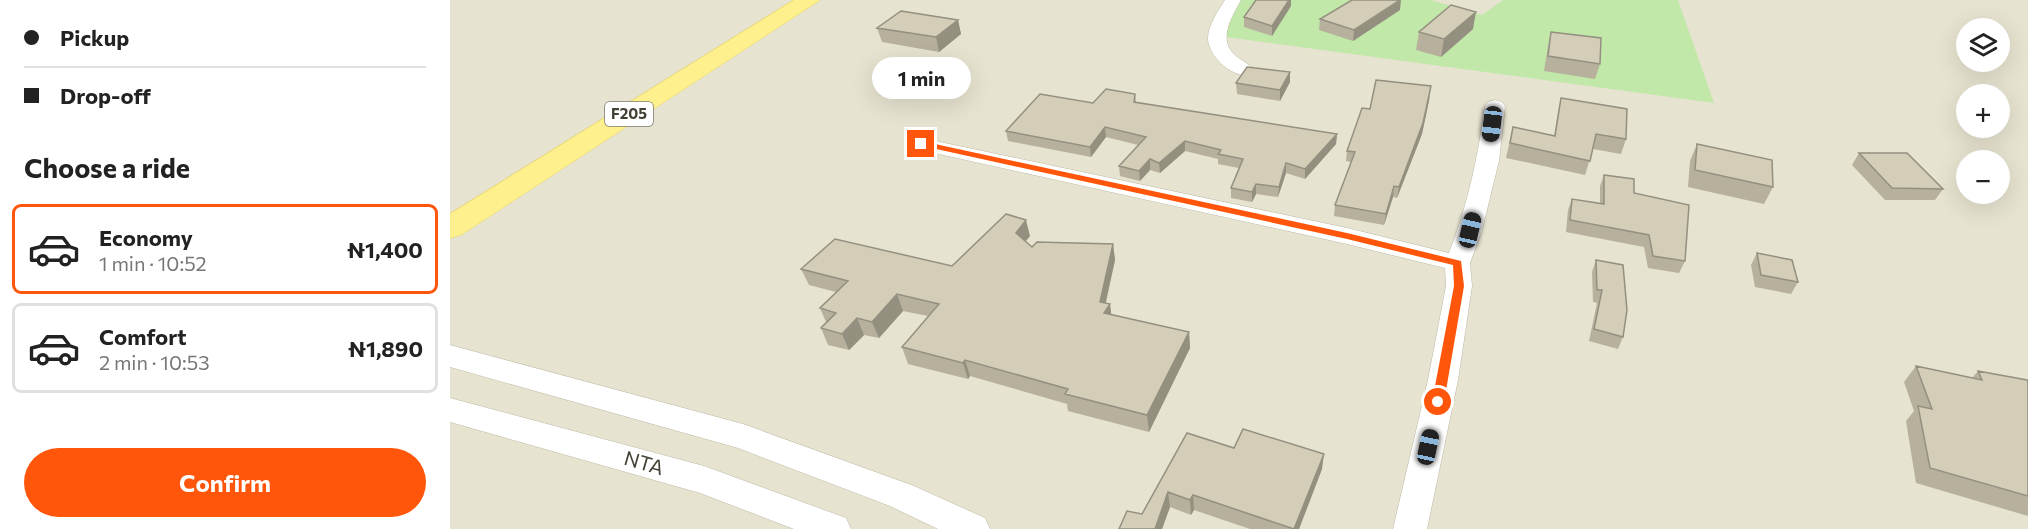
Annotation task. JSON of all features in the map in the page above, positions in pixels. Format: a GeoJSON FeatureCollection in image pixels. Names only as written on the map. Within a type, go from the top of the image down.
{"type":"FeatureCollection","features":[{"type":"Feature","properties":{"kind":"main road","name":"F205"},"geometry":{"type":"LineString","coordinates":[[450,208],[789,0]]}},
{"type":"Feature","properties":{"kind":"main road","name":"F205"},"geometry":{"type":"LineString","coordinates":[[450,228],[808,0]]}},
{"type":"Feature","properties":{"kind":"street"},"geometry":{"type":"LineString","coordinates":[[1233,0],[1221,20],[1216,40],[1221,53],[1245,71]]}},
{"type":"Feature","properties":{"kind":"street"},"geometry":{"type":"LineString","coordinates":[[1410,529],[1445,368],[1459,286],[1457,263],[1470,230],[1488,161],[1495,106]]}},
{"type":"Feature","properties":{"kind":"street"},"geometry":{"type":"LineString","coordinates":[[921,144],[1347,236],[1457,263]]}},
{"type":"Feature","properties":{"kind":"street"},"geometry":{"type":"LineString","coordinates":[[450,356],[742,438],[902,496],[973,529]]}},
{"type":"Feature","properties":{"kind":"street","name":"NTA"},"geometry":{"type":"LineString","coordinates":[[450,410],[705,480],[813,526]]}},
{"type":"Feature","properties":{"kind":"shaded area"},"geometry":{"type":"Polygon","coordinates":[[[450,0],[2028,0],[2028,529],[450,529],[450,0]]]}},
{"type":"Feature","properties":{"kind":"green space"},"geometry":{"type":"Polygon","coordinates":[[[1237,0],[1431,0],[1482,15],[1503,0],[1678,0],[1714,103],[1226,37],[1223,25],[1237,0]]]}},
{"type":"Feature","properties":{"kind":"building"},"geometry":{"type":"Polygon","coordinates":[[[1256,0],[1289,0],[1272,26],[1244,17],[1256,0]]]}},
{"type":"Feature","properties":{"kind":"building"},"geometry":{"type":"Polygon","coordinates":[[[1352,0],[1400,0],[1354,30],[1320,19],[1352,0]]]}},
{"type":"Feature","properties":{"kind":"building"},"geometry":{"type":"Polygon","coordinates":[[[1451,5],[1476,12],[1444,39],[1419,32],[1451,5]]]}},
{"type":"Feature","properties":{"kind":"building"},"geometry":{"type":"Polygon","coordinates":[[[901,11],[958,20],[936,37],[877,28],[901,11]]]}},
{"type":"Feature","properties":{"kind":"building"},"geometry":{"type":"Polygon","coordinates":[[[1551,32],[1601,38],[1600,64],[1548,56],[1551,32]]]}},
{"type":"Feature","properties":{"kind":"building"},"geometry":{"type":"Polygon","coordinates":[[[1247,67],[1290,72],[1280,90],[1236,83],[1247,67]]]}},
{"type":"Feature","properties":{"kind":"building"},"geometry":{"type":"Polygon","coordinates":[[[1376,80],[1431,86],[1423,123],[1399,187],[1394,186],[1386,214],[1335,205],[1355,152],[1347,151],[1362,108],[1370,109],[1376,80]]]}},
{"type":"Feature","properties":{"kind":"building"},"geometry":{"type":"Polygon","coordinates":[[[1106,89],[1135,94],[1134,102],[1337,134],[1305,169],[1286,163],[1279,187],[1256,184],[1252,192],[1231,188],[1243,159],[1218,154],[1221,150],[1185,141],[1159,163],[1150,159],[1139,171],[1119,166],[1146,137],[1105,127],[1090,147],[1006,131],[1040,94],[1093,103],[1106,89]]]}},
{"type":"Feature","properties":{"kind":"building"},"geometry":{"type":"Polygon","coordinates":[[[1561,98],[1627,109],[1626,139],[1596,134],[1590,161],[1510,143],[1513,127],[1555,136],[1561,98]]]}},
{"type":"Feature","properties":{"kind":"building"},"geometry":{"type":"Polygon","coordinates":[[[1697,144],[1772,160],[1773,187],[1695,170],[1697,144]]]}},
{"type":"Feature","properties":{"kind":"building"},"geometry":{"type":"Polygon","coordinates":[[[1859,153],[1907,153],[1943,189],[1892,188],[1859,153]]]}},
{"type":"Feature","properties":{"kind":"building"},"geometry":{"type":"Polygon","coordinates":[[[1604,175],[1634,179],[1634,193],[1689,205],[1685,261],[1653,256],[1649,235],[1570,220],[1572,199],[1604,204],[1604,175]]]}},
{"type":"Feature","properties":{"kind":"building"},"geometry":{"type":"Polygon","coordinates":[[[1006,214],[1026,220],[1016,233],[1032,247],[1037,242],[1113,244],[1100,302],[1110,304],[1104,313],[1189,332],[1147,415],[1065,394],[1068,389],[965,360],[963,363],[902,347],[939,304],[897,294],[872,322],[857,318],[842,334],[821,328],[836,313],[820,308],[848,281],[801,269],[835,239],[952,266],[1006,214]]]}},
{"type":"Feature","properties":{"kind":"building"},"geometry":{"type":"Polygon","coordinates":[[[1757,253],[1792,260],[1798,282],[1761,275],[1757,253]]]}},
{"type":"Feature","properties":{"kind":"building"},"geometry":{"type":"Polygon","coordinates":[[[1596,260],[1623,265],[1627,310],[1623,337],[1594,329],[1602,290],[1597,290],[1596,260]]]}},
{"type":"Feature","properties":{"kind":"building"},"geometry":{"type":"Polygon","coordinates":[[[1916,366],[1982,380],[1978,371],[2027,380],[2028,496],[1930,468],[1918,406],[1932,409],[1916,366]]]}},
{"type":"Feature","properties":{"kind":"building"},"geometry":{"type":"Polygon","coordinates":[[[1243,429],[1324,454],[1294,529],[1193,495],[1190,500],[1168,492],[1155,529],[1119,529],[1127,511],[1142,514],[1187,433],[1234,448],[1243,429]]]}},
{"type":"Feature","properties":{"kind":"route"},"geometry":{"type":"LineString","coordinates":[[921,144],[1347,236],[1457,263],[1459,286],[1438,402]]}}]}
